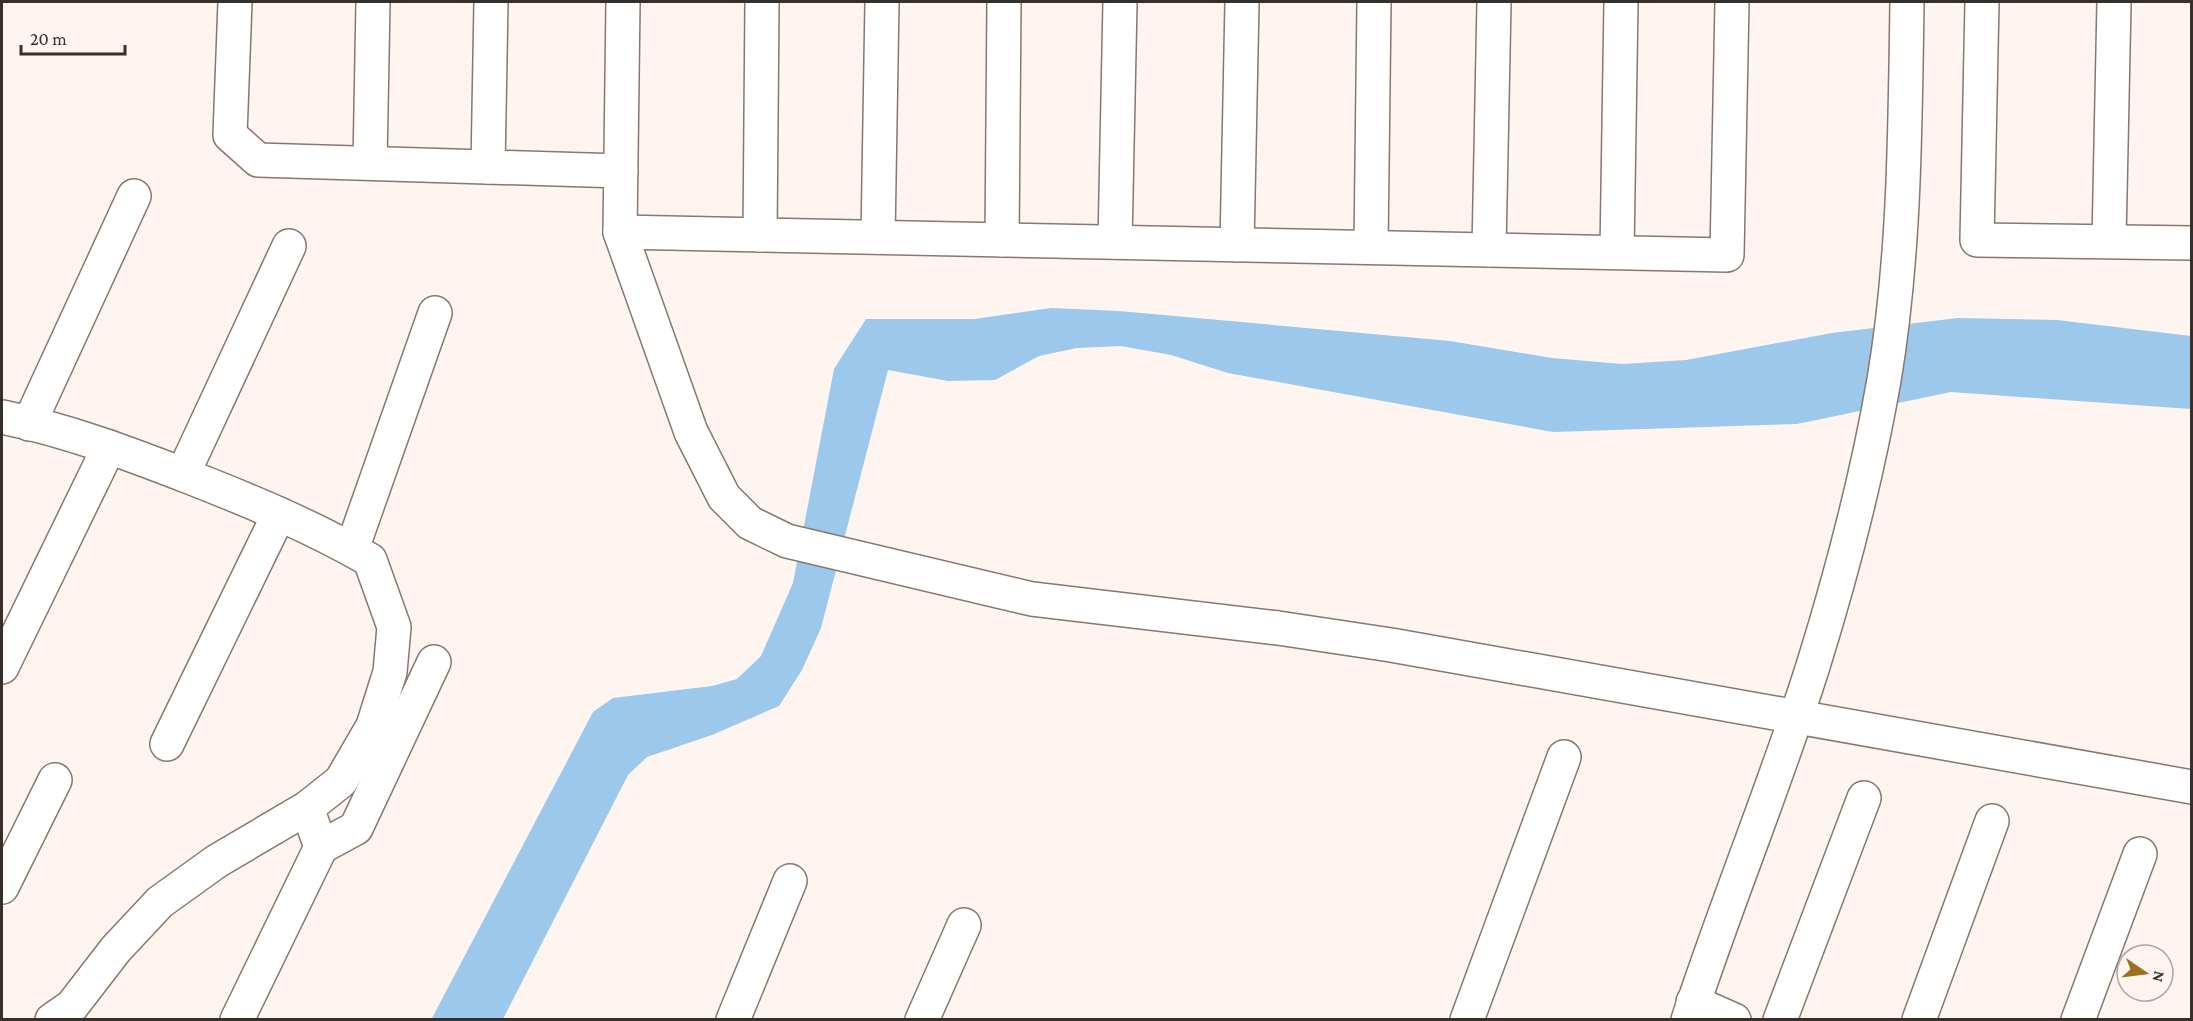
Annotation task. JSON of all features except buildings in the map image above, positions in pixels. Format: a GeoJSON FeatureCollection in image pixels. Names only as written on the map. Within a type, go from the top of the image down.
{"type":"FeatureCollection","features":[{"type":"Feature","properties":{"kind":"street"},"geometry":{"type":"LineString","coordinates":[[235,2],[230,135],[258,160],[621,171]]}},
{"type":"Feature","properties":{"kind":"street"},"geometry":{"type":"LineString","coordinates":[[370,164],[373,2]]}},
{"type":"Feature","properties":{"kind":"street"},"geometry":{"type":"LineString","coordinates":[[488,167],[491,2]]}},
{"type":"Feature","properties":{"kind":"street"},"geometry":{"type":"LineString","coordinates":[[623,2],[620,232],[691,432],[724,497],[750,524],[787,541],[1032,599],[1278,628],[1368,642],[2192,787]]}},
{"type":"Feature","properties":{"kind":"street"},"geometry":{"type":"LineString","coordinates":[[760,235],[762,2]]}},
{"type":"Feature","properties":{"kind":"street"},"geometry":{"type":"LineString","coordinates":[[878,237],[882,2]]}},
{"type":"Feature","properties":{"kind":"street"},"geometry":{"type":"LineString","coordinates":[[1002,240],[1004,2]]}},
{"type":"Feature","properties":{"kind":"street"},"geometry":{"type":"LineString","coordinates":[[1115,242],[1120,2]]}},
{"type":"Feature","properties":{"kind":"street"},"geometry":{"type":"LineString","coordinates":[[1237,244],[1242,2]]}},
{"type":"Feature","properties":{"kind":"street"},"geometry":{"type":"LineString","coordinates":[[1371,248],[1374,2]]}},
{"type":"Feature","properties":{"kind":"street"},"geometry":{"type":"LineString","coordinates":[[1489,250],[1494,2]]}},
{"type":"Feature","properties":{"kind":"street"},"geometry":{"type":"LineString","coordinates":[[1617,252],[1621,2]]}},
{"type":"Feature","properties":{"kind":"street"},"geometry":{"type":"LineString","coordinates":[[620,232],[1727,255],[1732,2]]}},
{"type":"Feature","properties":{"kind":"street"},"geometry":{"type":"LineString","coordinates":[[1734,1020],[1690,1011],[1795,718],[1836,586],[1861,491],[1884,380],[1893,316],[1903,210],[1907,2]]}},
{"type":"Feature","properties":{"kind":"street"},"geometry":{"type":"LineString","coordinates":[[1982,2],[1977,240],[2192,243]]}},
{"type":"Feature","properties":{"kind":"street"},"geometry":{"type":"LineString","coordinates":[[2109,241],[2114,2]]}},
{"type":"Feature","properties":{"kind":"street"},"geometry":{"type":"LineString","coordinates":[[52,1020],[72,1006],[116,949],[160,902],[217,861],[307,808],[341,781],[373,726],[390,672],[394,627],[370,560],[279,514],[183,474],[109,447],[15,420],[134,196]]}},
{"type":"Feature","properties":{"kind":"street"},"geometry":{"type":"LineString","coordinates":[[183,474],[289,246]]}},
{"type":"Feature","properties":{"kind":"street"},"geometry":{"type":"LineString","coordinates":[[352,549],[435,313]]}},
{"type":"Feature","properties":{"kind":"street"},"geometry":{"type":"LineString","coordinates":[[2,668],[109,447]]}},
{"type":"Feature","properties":{"kind":"street"},"geometry":{"type":"LineString","coordinates":[[167,744],[279,514]]}},
{"type":"Feature","properties":{"kind":"street"},"geometry":{"type":"LineString","coordinates":[[237,1020],[321,847],[356,828],[434,662]]}},
{"type":"Feature","properties":{"kind":"street"},"geometry":{"type":"LineString","coordinates":[[1467,1020],[1564,757]]}},
{"type":"Feature","properties":{"kind":"street"},"geometry":{"type":"LineString","coordinates":[[2,887],[55,780]]}},
{"type":"Feature","properties":{"kind":"street"},"geometry":{"type":"LineString","coordinates":[[1780,1020],[1864,798]]}},
{"type":"Feature","properties":{"kind":"street"},"geometry":{"type":"LineString","coordinates":[[307,808],[321,847]]}},
{"type":"Feature","properties":{"kind":"street"},"geometry":{"type":"LineString","coordinates":[[1919,1020],[1992,821]]}},
{"type":"Feature","properties":{"kind":"street"},"geometry":{"type":"LineString","coordinates":[[2078,1020],[2140,854]]}},
{"type":"Feature","properties":{"kind":"street"},"geometry":{"type":"LineString","coordinates":[[733,1020],[790,881]]}},
{"type":"Feature","properties":{"kind":"street"},"geometry":{"type":"LineString","coordinates":[[922,1020],[964,925]]}},
{"type":"Feature","properties":{"kind":"water"},"geometry":{"type":"Polygon","coordinates":[[[1051,308],[1119,311],[1450,341],[1552,358],[1622,364],[1686,360],[1832,333],[1958,318],[2057,320],[2191,336],[2191,409],[1951,392],[1797,424],[1553,432],[1228,373],[1171,355],[1121,346],[1077,348],[1039,356],[995,380],[948,381],[888,370],[821,628],[802,670],[779,706],[712,735],[647,757],[628,775],[503,1019],[431,1020],[593,712],[613,698],[712,686],[737,679],[761,656],[793,583],[834,369],[866,319],[974,319],[1051,308]]]}}]}
